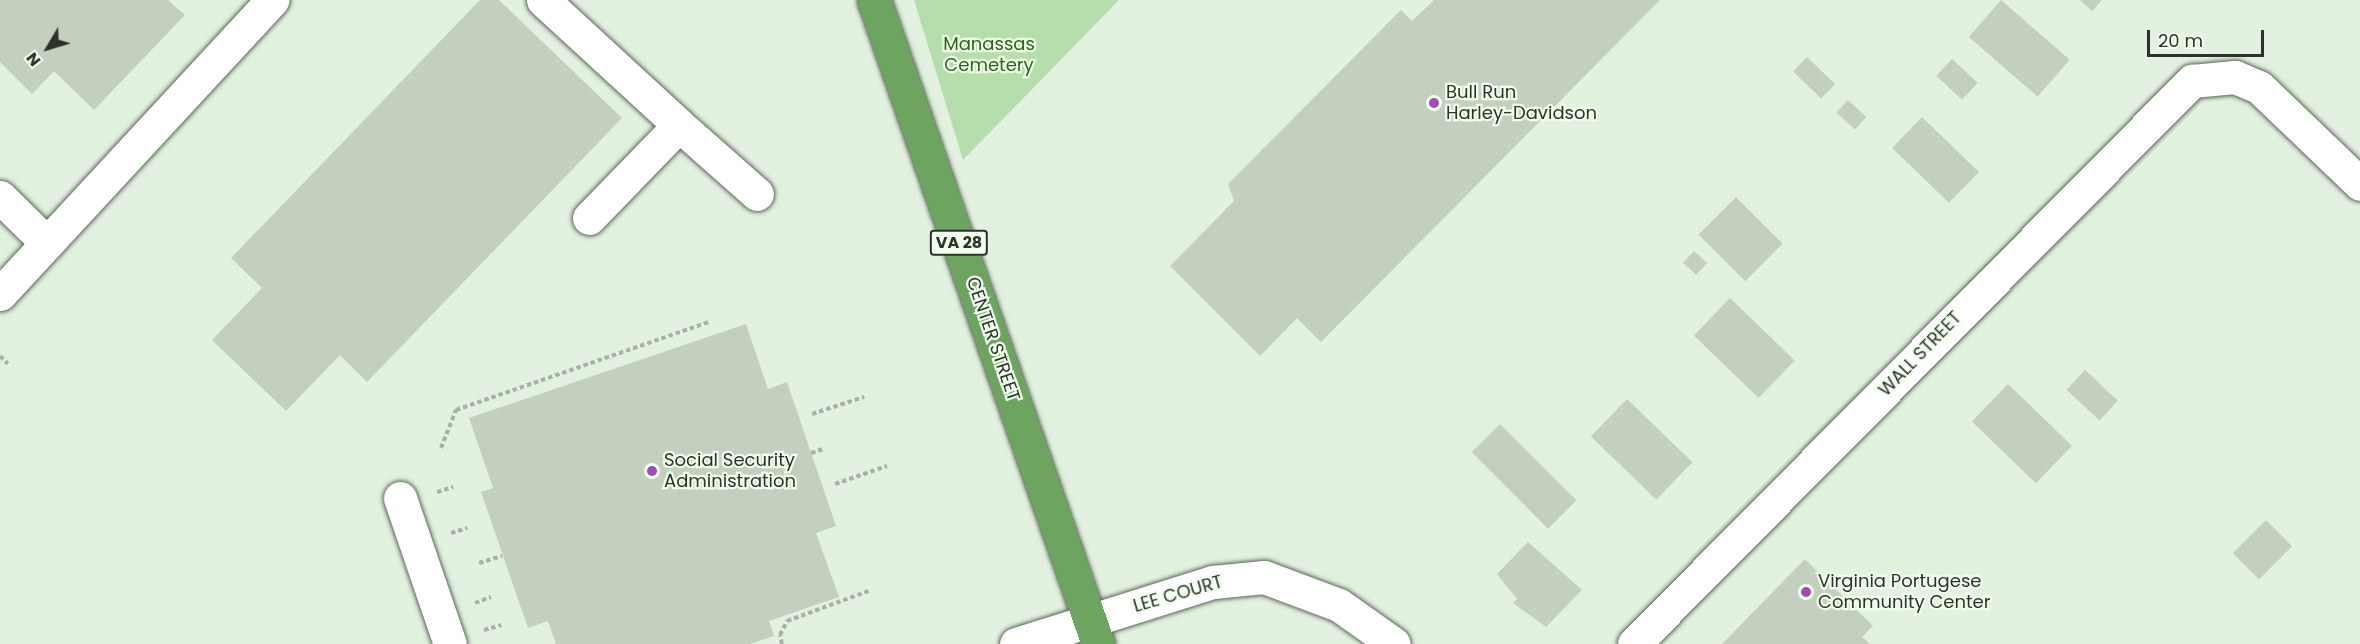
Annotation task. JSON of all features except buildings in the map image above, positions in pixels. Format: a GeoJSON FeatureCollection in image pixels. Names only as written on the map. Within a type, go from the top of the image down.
{"type":"FeatureCollection","features":[{"type":"Feature","properties":{"kind":"highway","name":"CENTER STREET"},"geometry":{"type":"LineString","coordinates":[[874,0],[1094,632]]}},
{"type":"Feature","properties":{"kind":"street"},"geometry":{"type":"LineString","coordinates":[[0,294],[272,0]]}},
{"type":"Feature","properties":{"kind":"street"},"geometry":{"type":"LineString","coordinates":[[543,0],[679,126],[757,194]]}},
{"type":"Feature","properties":{"kind":"street","name":"WALL STREET"},"geometry":{"type":"LineString","coordinates":[[1634,644],[2168,99],[2192,81],[2212,75],[2259,87],[2360,184]]}},
{"type":"Feature","properties":{"kind":"street"},"geometry":{"type":"LineString","coordinates":[[589,218],[679,126]]}},
{"type":"Feature","properties":{"kind":"street"},"geometry":{"type":"LineString","coordinates":[[0,197],[47,243]]}},
{"type":"Feature","properties":{"kind":"street"},"geometry":{"type":"LineString","coordinates":[[400,498],[450,644]]}},
{"type":"Feature","properties":{"kind":"street","name":"LEE COURT"},"geometry":{"type":"LineString","coordinates":[[1016,644],[1094,632],[1213,582],[1264,577],[1331,601],[1394,644]]}},
{"type":"Feature","properties":{"kind":"path"},"geometry":{"type":"LineString","coordinates":[[441,448],[456,410],[709,322]]}},
{"type":"Feature","properties":{"kind":"path"},"geometry":{"type":"LineString","coordinates":[[0,356],[8,364]]}},
{"type":"Feature","properties":{"kind":"path"},"geometry":{"type":"LineString","coordinates":[[812,414],[864,397]]}},
{"type":"Feature","properties":{"kind":"path"},"geometry":{"type":"LineString","coordinates":[[811,453],[823,450]]}},
{"type":"Feature","properties":{"kind":"path"},"geometry":{"type":"LineString","coordinates":[[835,484],[887,466]]}},
{"type":"Feature","properties":{"kind":"path"},"geometry":{"type":"LineString","coordinates":[[479,563],[502,556]]}},
{"type":"Feature","properties":{"kind":"path"},"geometry":{"type":"LineString","coordinates":[[782,644],[780,635],[787,621],[871,590]]}},
{"type":"Feature","properties":{"kind":"green space","name":"Manassas Cemetery"},"geometry":{"type":"Polygon","coordinates":[[[914,0],[1119,0],[963,160],[914,0]]]}},
{"type":"Feature","properties":{"kind":"place","name":"Bull Run Harley-Davidson"},"geometry":{"type":"Point","coordinates":[1434,103]}},
{"type":"Feature","properties":{"kind":"place","name":"Social Security Administration"},"geometry":{"type":"Point","coordinates":[652,471]}},
{"type":"Feature","properties":{"kind":"place","name":"Virginia Portugese Community Center"},"geometry":{"type":"Point","coordinates":[1806,592]}}]}
